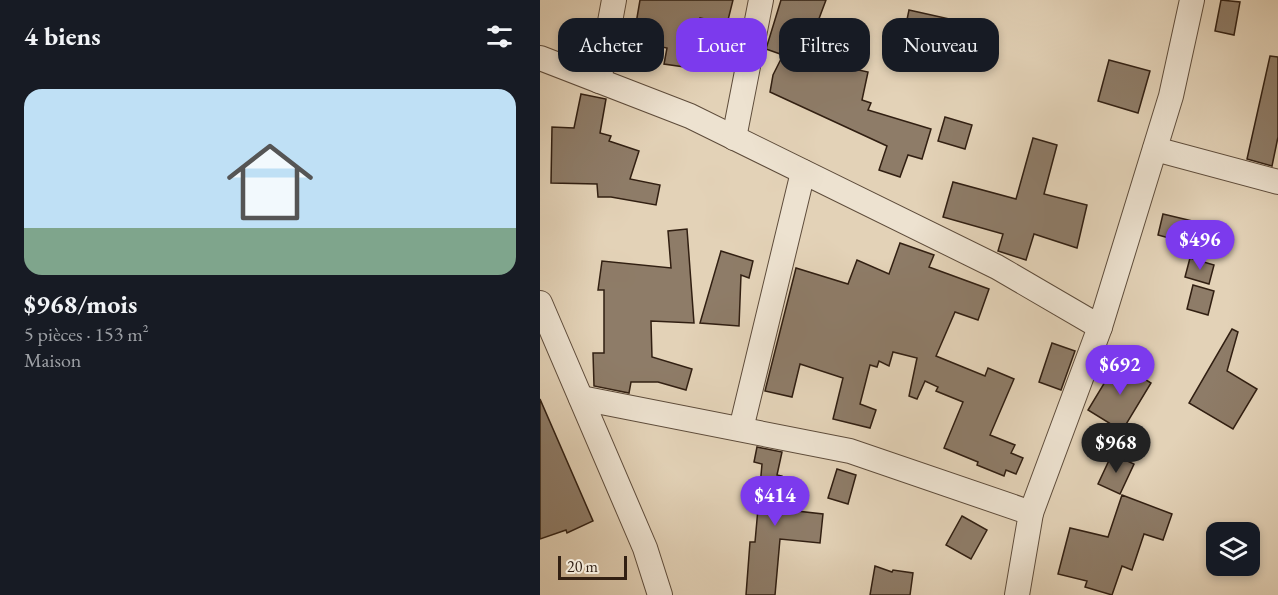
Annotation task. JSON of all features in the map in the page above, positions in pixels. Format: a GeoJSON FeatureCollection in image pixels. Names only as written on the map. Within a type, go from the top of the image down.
{"type":"FeatureCollection","features":[{"type":"Feature","properties":{"kind":"street"},"geometry":{"type":"LineString","coordinates":[[599,81],[614,0]]}},
{"type":"Feature","properties":{"kind":"street"},"geometry":{"type":"LineString","coordinates":[[734,138],[761,0]]}},
{"type":"Feature","properties":{"kind":"street"},"geometry":{"type":"LineString","coordinates":[[1017,595],[1031,513],[1100,327],[1171,96],[1192,0]]}},
{"type":"Feature","properties":{"kind":"street"},"geometry":{"type":"LineString","coordinates":[[540,58],[690,116],[997,267],[1100,327]]}},
{"type":"Feature","properties":{"kind":"street"},"geometry":{"type":"LineString","coordinates":[[1155,149],[1278,182]]}},
{"type":"Feature","properties":{"kind":"street"},"geometry":{"type":"LineString","coordinates":[[741,429],[803,172]]}},
{"type":"Feature","properties":{"kind":"street"},"geometry":{"type":"LineString","coordinates":[[540,303],[645,548],[660,595]]}},
{"type":"Feature","properties":{"kind":"street"},"geometry":{"type":"LineString","coordinates":[[581,398],[850,451],[1031,513]]}},
{"type":"Feature","properties":{"kind":"building"},"geometry":{"type":"Polygon","coordinates":[[[640,0],[733,0],[728,18],[676,18],[676,66],[664,64],[667,48],[664,47],[664,18],[637,18],[640,0]]]}},
{"type":"Feature","properties":{"kind":"building"},"geometry":{"type":"Polygon","coordinates":[[[781,0],[826,0],[819,18],[779,18],[779,54],[767,49],[781,0]]]}},
{"type":"Feature","properties":{"kind":"building"},"geometry":{"type":"Polygon","coordinates":[[[1221,0],[1240,2],[1234,35],[1215,31],[1221,0]]]}},
{"type":"Feature","properties":{"kind":"building"},"geometry":{"type":"Polygon","coordinates":[[[909,10],[945,18],[907,18],[909,10]]]}},
{"type":"Feature","properties":{"kind":"building"},"geometry":{"type":"Polygon","coordinates":[[[1270,56],[1278,57],[1278,137],[1272,166],[1247,159],[1270,56]]]}},
{"type":"Feature","properties":{"kind":"building"},"geometry":{"type":"Polygon","coordinates":[[[1109,60],[1150,71],[1138,113],[1098,101],[1109,60]]]}},
{"type":"Feature","properties":{"kind":"building"},"geometry":{"type":"Polygon","coordinates":[[[779,63],[779,72],[868,72],[862,100],[871,103],[868,110],[931,129],[922,159],[908,155],[900,177],[879,170],[887,146],[770,92],[773,75],[779,63]]]}},
{"type":"Feature","properties":{"kind":"building"},"geometry":{"type":"Polygon","coordinates":[[[581,94],[606,99],[600,133],[611,136],[609,141],[639,151],[630,179],[660,185],[656,205],[598,197],[597,184],[551,183],[552,127],[574,128],[581,94]]]}},
{"type":"Feature","properties":{"kind":"building"},"geometry":{"type":"Polygon","coordinates":[[[945,117],[972,125],[965,149],[938,141],[945,117]]]}},
{"type":"Feature","properties":{"kind":"building"},"geometry":{"type":"Polygon","coordinates":[[[1033,138],[1057,145],[1044,194],[1087,205],[1077,248],[1034,234],[1026,260],[998,251],[1003,234],[943,217],[953,182],[1016,199],[1033,138]]]}},
{"type":"Feature","properties":{"kind":"building"},"geometry":{"type":"Polygon","coordinates":[[[1163,214],[1201,223],[1195,245],[1158,235],[1163,214]]]}},
{"type":"Feature","properties":{"kind":"building"},"geometry":{"type":"Polygon","coordinates":[[[687,229],[694,323],[651,321],[652,357],[692,369],[686,390],[658,382],[631,382],[629,393],[594,386],[593,353],[604,353],[604,290],[598,290],[602,261],[671,268],[668,231],[687,229]]]}},
{"type":"Feature","properties":{"kind":"building"},"geometry":{"type":"Polygon","coordinates":[[[900,243],[934,255],[929,267],[989,289],[978,320],[955,312],[936,356],[985,376],[988,368],[1014,379],[990,435],[1015,445],[1011,453],[1023,458],[1016,474],[1006,470],[1004,476],[944,448],[963,402],[936,391],[938,387],[925,381],[917,399],[909,396],[917,358],[893,352],[889,366],[879,361],[877,367],[870,365],[860,404],[876,410],[870,428],[833,419],[843,378],[800,364],[792,397],[765,391],[796,268],[848,284],[857,260],[889,274],[900,243]]]}},
{"type":"Feature","properties":{"kind":"building"},"geometry":{"type":"Polygon","coordinates":[[[721,251],[753,261],[749,278],[741,275],[739,326],[700,323],[721,251]]]}},
{"type":"Feature","properties":{"kind":"building"},"geometry":{"type":"Polygon","coordinates":[[[1190,258],[1214,265],[1209,284],[1185,277],[1190,258]]]}},
{"type":"Feature","properties":{"kind":"building"},"geometry":{"type":"Polygon","coordinates":[[[1193,285],[1214,291],[1208,315],[1187,309],[1193,285]]]}},
{"type":"Feature","properties":{"kind":"building"},"geometry":{"type":"Polygon","coordinates":[[[1232,329],[1238,332],[1227,371],[1257,389],[1233,429],[1189,403],[1232,329]]]}},
{"type":"Feature","properties":{"kind":"building"},"geometry":{"type":"Polygon","coordinates":[[[1052,343],[1075,351],[1061,390],[1039,382],[1052,343]]]}},
{"type":"Feature","properties":{"kind":"building"},"geometry":{"type":"Polygon","coordinates":[[[1117,362],[1151,383],[1122,431],[1088,410],[1117,362]]]}},
{"type":"Feature","properties":{"kind":"building"},"geometry":{"type":"Polygon","coordinates":[[[540,399],[593,521],[567,533],[566,530],[540,539],[540,399]]]}},
{"type":"Feature","properties":{"kind":"building"},"geometry":{"type":"Polygon","coordinates":[[[757,447],[782,452],[777,475],[782,476],[779,509],[823,514],[820,543],[780,539],[775,595],[746,595],[750,542],[755,542],[762,464],[754,462],[757,447]]]}},
{"type":"Feature","properties":{"kind":"building"},"geometry":{"type":"Polygon","coordinates":[[[1112,454],[1134,464],[1120,494],[1098,484],[1112,454]]]}},
{"type":"Feature","properties":{"kind":"building"},"geometry":{"type":"Polygon","coordinates":[[[837,469],[856,475],[848,504],[828,498],[837,469]]]}},
{"type":"Feature","properties":{"kind":"building"},"geometry":{"type":"Polygon","coordinates":[[[1122,495],[1172,514],[1163,540],[1144,534],[1132,570],[1122,566],[1112,595],[1085,587],[1087,581],[1058,574],[1070,528],[1108,537],[1122,495]]]}},
{"type":"Feature","properties":{"kind":"building"},"geometry":{"type":"Polygon","coordinates":[[[962,516],[987,530],[971,559],[946,545],[962,516]]]}},
{"type":"Feature","properties":{"kind":"building"},"geometry":{"type":"Polygon","coordinates":[[[875,566],[892,572],[893,570],[913,573],[910,595],[870,595],[875,566]]]}}]}
